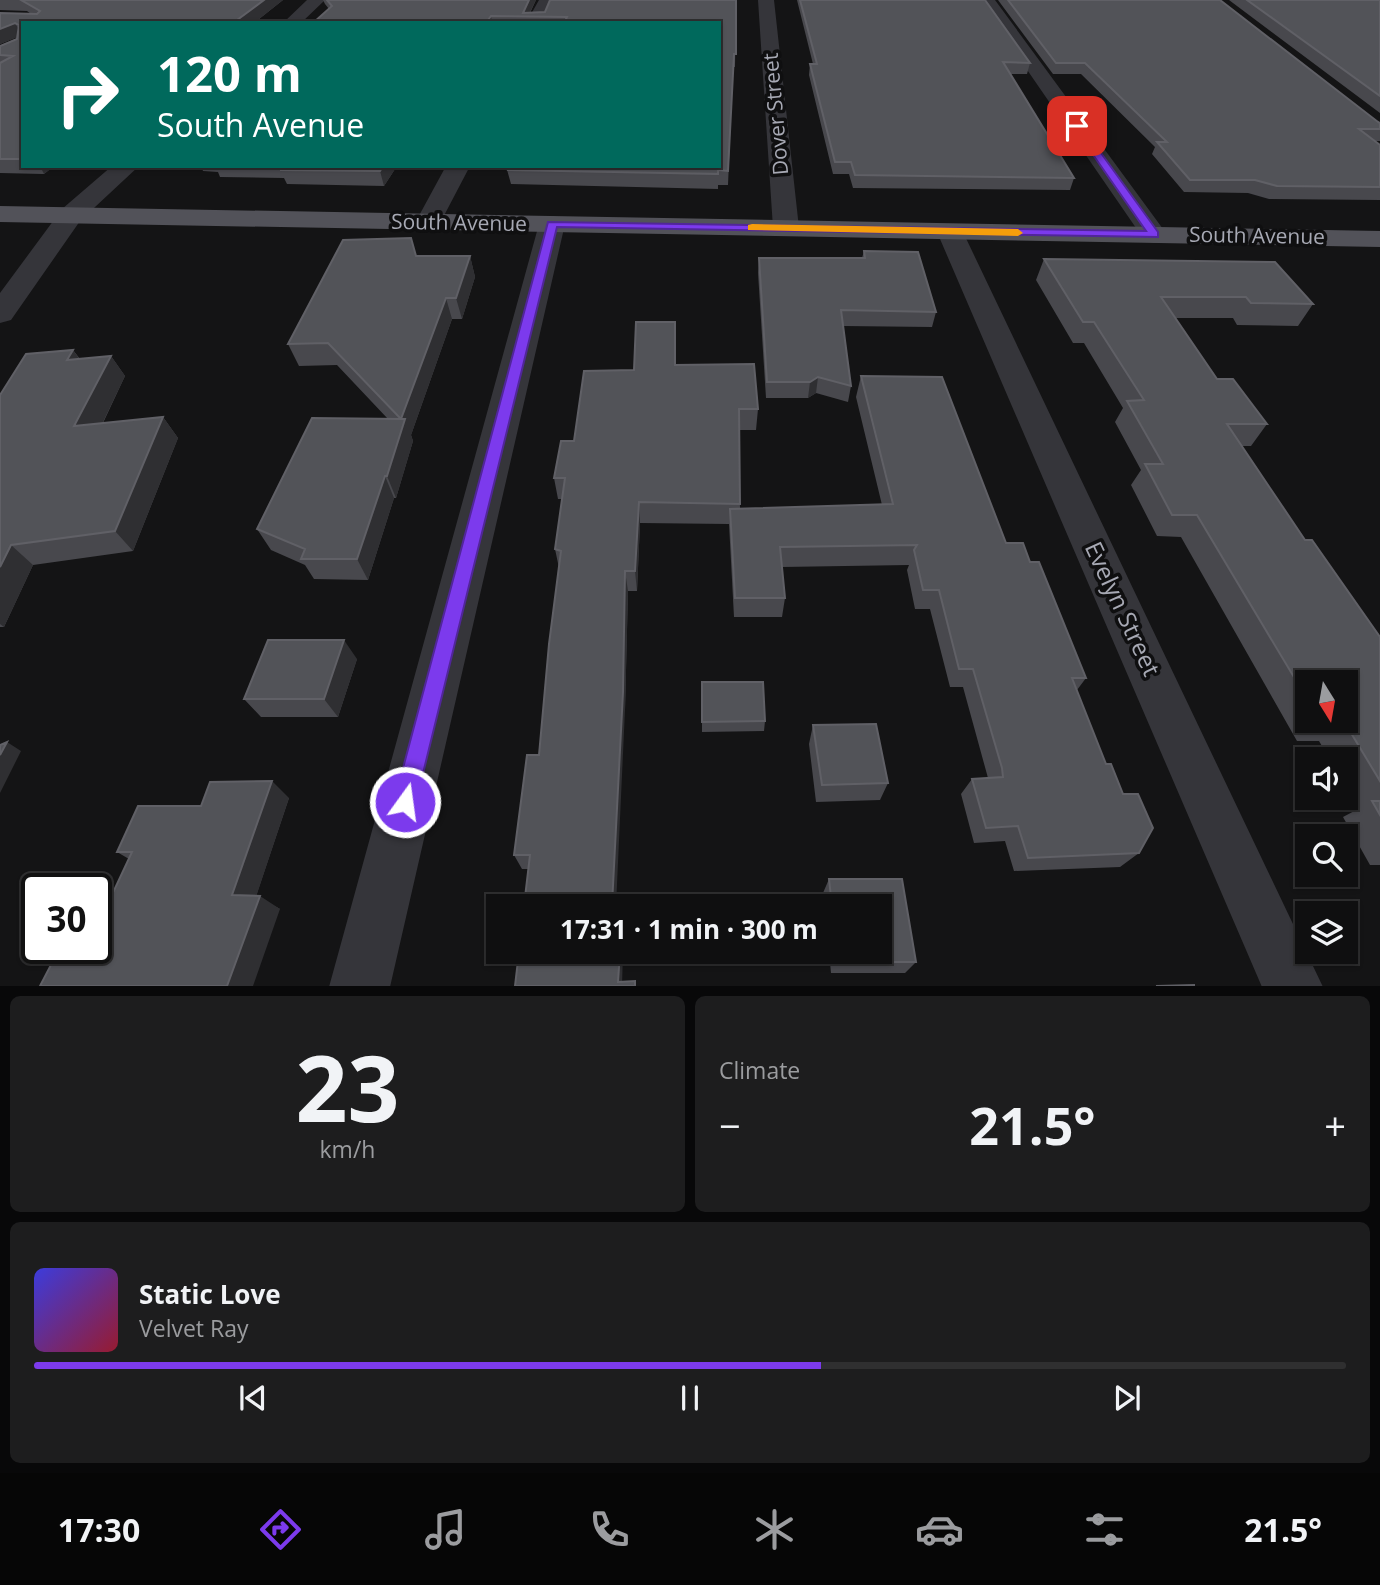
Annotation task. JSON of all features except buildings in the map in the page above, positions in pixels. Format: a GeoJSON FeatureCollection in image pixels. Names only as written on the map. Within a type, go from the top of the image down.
{"type":"FeatureCollection","features":[{"type":"Feature","properties":{"kind":"main road","name":"South Avenue"},"geometry":{"type":"LineString","coordinates":[[0,214],[1380,239]]}},
{"type":"Feature","properties":{"kind":"street"},"geometry":{"type":"LineString","coordinates":[[293,21],[317,0]]}},
{"type":"Feature","properties":{"kind":"street"},"geometry":{"type":"LineString","coordinates":[[536,21],[547,0]]}},
{"type":"Feature","properties":{"kind":"street","name":"Dover Street"},"geometry":{"type":"LineString","coordinates":[[766,0],[786,228]]}},
{"type":"Feature","properties":{"kind":"street"},"geometry":{"type":"LineString","coordinates":[[987,0],[1154,234]]}},
{"type":"Feature","properties":{"kind":"street"},"geometry":{"type":"LineString","coordinates":[[0,314],[71,215],[125,168]]}},
{"type":"Feature","properties":{"kind":"street"},"geometry":{"type":"LineString","coordinates":[[428,223],[457,168]]}},
{"type":"Feature","properties":{"kind":"street"},"geometry":{"type":"LineString","coordinates":[[359,986],[552,224]]}},
{"type":"Feature","properties":{"kind":"street","name":"Evelyn Street"},"geometry":{"type":"LineString","coordinates":[[950,232],[1293,986]]}},
{"type":"Feature","properties":{"kind":"slow traffic"},"geometry":{"type":"LineString","coordinates":[[752,228],[1018,233]]}},
{"type":"Feature","properties":{"kind":"route"},"geometry":{"type":"LineString","coordinates":[[405,802],[552,224],[1154,234],[1077,126]]}}]}
